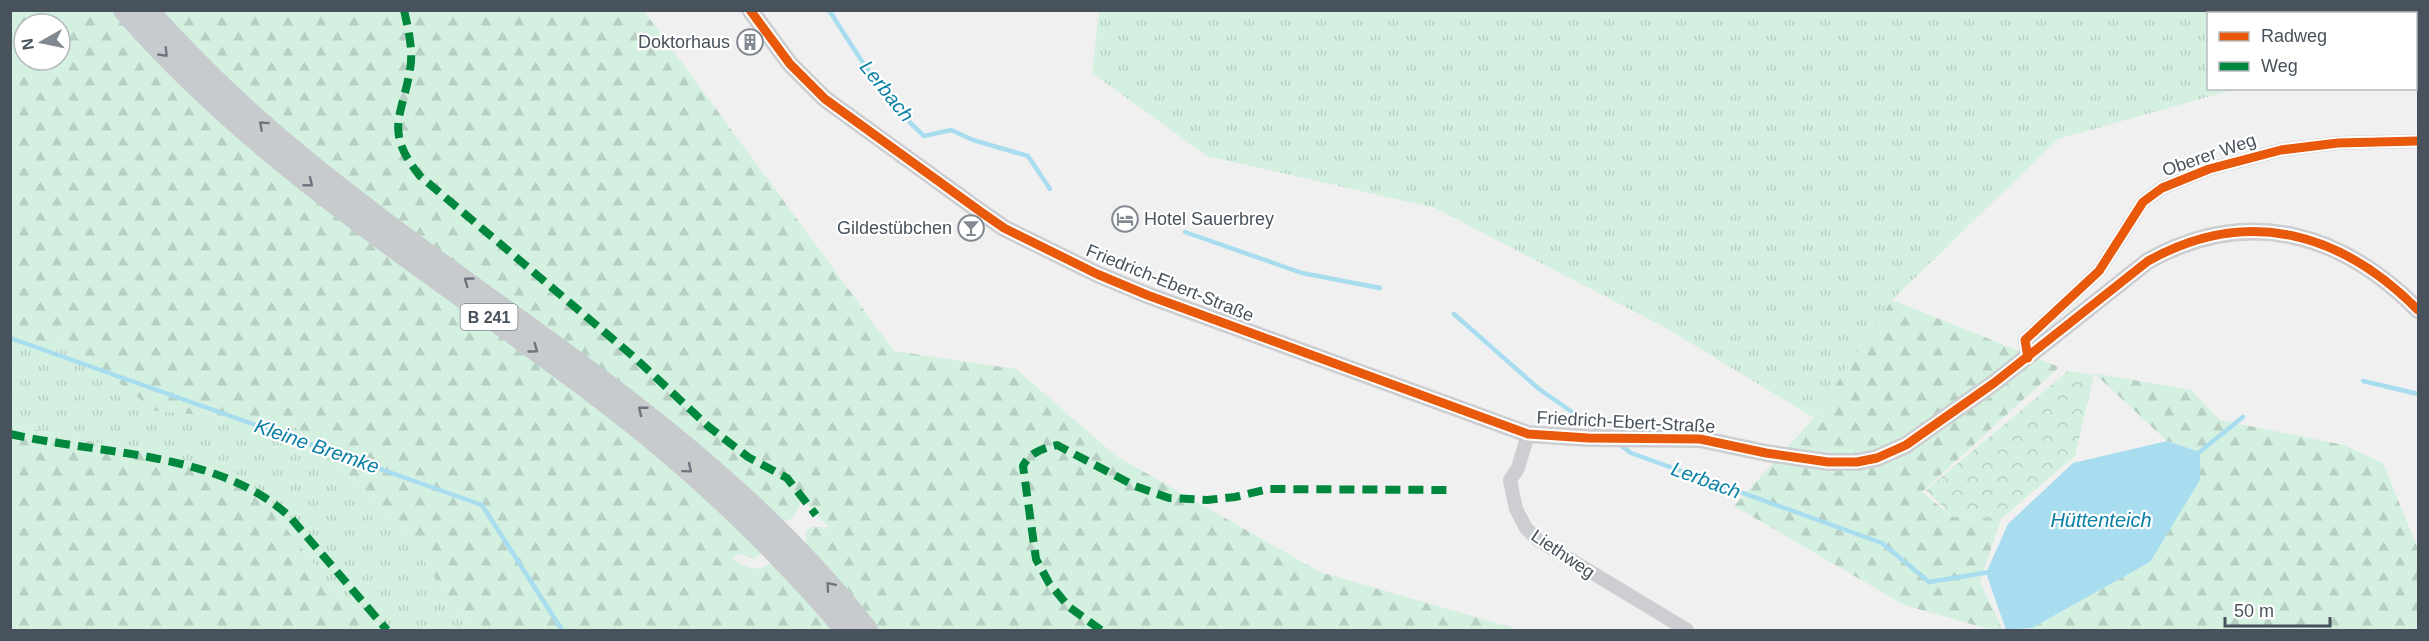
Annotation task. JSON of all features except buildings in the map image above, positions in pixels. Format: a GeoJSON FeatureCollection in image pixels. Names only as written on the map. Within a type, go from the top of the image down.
{"type":"FeatureCollection","features":[{"type":"Feature","properties":{"kind":"main road","name":"B 241"},"geometry":{"type":"LineString","coordinates":[[124,10],[194,83],[276,157],[340,208],[607,403],[721,496],[776,551],[846,630]]}},
{"type":"Feature","properties":{"kind":"main road","name":"B 241"},"geometry":{"type":"LineString","coordinates":[[147,10],[205,72],[277,138],[349,195],[617,390],[733,485],[789,540],[867,630]]}},
{"type":"Feature","properties":{"kind":"street","name":"Friedrich-Ebert-Straße"},"geometry":{"type":"LineString","coordinates":[[750,10],[790,64],[825,99],[1004,228],[1097,274],[1147,295],[1528,434],[1588,438],[1700,439],[1766,453],[1828,462],[1857,462],[1877,458],[1906,445],[2028,358],[2070,320],[2148,261],[2174,248],[2234,233],[2261,231],[2325,244],[2359,260],[2386,280],[2418,310]]}},
{"type":"Feature","properties":{"kind":"street","name":"Oberer Weg"},"geometry":{"type":"LineString","coordinates":[[2028,358],[2025,340],[2099,270],[2143,202],[2154,192],[2209,169],[2281,150],[2322,144],[2418,141]]}},
{"type":"Feature","properties":{"kind":"street","name":"Liethweg"},"geometry":{"type":"LineString","coordinates":[[1528,434],[1518,468],[1510,480],[1516,509],[1526,528],[1538,540],[1569,560],[1687,630]]}},
{"type":"Feature","properties":{"kind":"green space"},"geometry":{"type":"Polygon","coordinates":[[[2293,10],[2294,12],[2207,12],[2207,90],[2232,90],[2058,139],[1892,300],[1814,418],[1666,328],[1435,208],[1207,156],[1092,73],[1099,11],[2293,10]]]}},
{"type":"Feature","properties":{"kind":"green space"},"geometry":{"type":"Polygon","coordinates":[[[10,11],[115,11],[716,505],[759,547],[760,554],[755,559],[738,554],[733,559],[750,568],[764,567],[768,564],[780,567],[836,630],[473,630],[396,521],[292,423],[156,411],[62,340],[11,348],[10,11]]]}},
{"type":"Feature","properties":{"kind":"green space"},"geometry":{"type":"Polygon","coordinates":[[[157,11],[644,11],[894,351],[1016,369],[1116,456],[1320,572],[1521,630],[877,630],[806,547],[806,531],[811,527],[821,527],[824,530],[828,526],[802,499],[793,517],[782,521],[282,131],[157,11]]]}},
{"type":"Feature","properties":{"kind":"green space"},"geometry":{"type":"Polygon","coordinates":[[[1892,300],[2059,367],[1922,492],[1953,517],[2001,519],[1980,582],[2003,630],[1992,630],[1904,605],[1734,506],[1814,418],[1892,300]]]}},
{"type":"Feature","properties":{"kind":"green space"},"geometry":{"type":"Polygon","coordinates":[[[62,340],[157,411],[291,423],[396,521],[473,630],[365,630],[264,500],[210,467],[11,424],[10,348],[62,340]]]}},
{"type":"Feature","properties":{"kind":"green space"},"geometry":{"type":"Polygon","coordinates":[[[2068,371],[2094,375],[2075,456],[2001,519],[1953,517],[1926,490],[2068,371]]]}},
{"type":"Feature","properties":{"kind":"green space"},"geometry":{"type":"Polygon","coordinates":[[[2094,373],[2191,390],[2220,420],[2344,445],[2383,463],[2418,549],[2418,630],[2032,630],[2150,562],[2200,452],[2167,441],[2094,373]]]}},
{"type":"Feature","properties":{"kind":"green space"},"geometry":{"type":"Polygon","coordinates":[[[11,424],[210,467],[264,500],[365,630],[11,630],[11,424]]]}},
{"type":"Feature","properties":{"kind":"water","name":"Hüttenteich"},"geometry":{"type":"Polygon","coordinates":[[[2167,441],[2200,452],[2200,480],[2150,562],[2032,628],[2006,630],[1986,573],[2008,524],[2073,463],[2167,441]]]}},
{"type":"Feature","properties":{"kind":"waterway","name":"Lerbach"},"geometry":{"type":"LineString","coordinates":[[829,10],[884,92],[924,136],[951,130],[973,140],[1028,156],[1050,189]]}},
{"type":"Feature","properties":{"kind":"waterway","name":"Lerbach"},"geometry":{"type":"LineString","coordinates":[[1185,232],[1302,273],[1380,288]]}},
{"type":"Feature","properties":{"kind":"waterway","name":"Lerbach"},"geometry":{"type":"LineString","coordinates":[[1454,314],[1539,389],[1601,432]]}},
{"type":"Feature","properties":{"kind":"waterway","name":"Kleine Bremke"},"geometry":{"type":"LineString","coordinates":[[10,338],[482,505],[562,630]]}},
{"type":"Feature","properties":{"kind":"waterway","name":"Lerbach"},"geometry":{"type":"LineString","coordinates":[[2363,381],[2418,394]]}},
{"type":"Feature","properties":{"kind":"waterway","name":"Lerbach"},"geometry":{"type":"LineString","coordinates":[[2197,454],[2243,417]]}},
{"type":"Feature","properties":{"kind":"waterway","name":"Lerbach"},"geometry":{"type":"LineString","coordinates":[[1620,445],[1631,453],[1882,543],[1929,582],[1990,572]]}},
{"type":"Feature","properties":{"kind":"marked path"},"geometry":{"type":"LineString","coordinates":[[404,10],[411,62],[398,133],[408,159],[420,176],[634,357],[709,427],[748,457],[787,478],[816,515]]}},
{"type":"Feature","properties":{"kind":"marked path"},"geometry":{"type":"LineString","coordinates":[[10,434],[194,467],[229,479],[261,495],[290,517],[387,630]]}},
{"type":"Feature","properties":{"kind":"marked path"},"geometry":{"type":"LineString","coordinates":[[1101,630],[1069,607],[1049,583],[1036,559],[1023,466],[1029,457],[1041,450],[1057,445],[1135,486],[1169,498],[1207,500],[1235,497],[1268,489],[1452,490]]}},
{"type":"Feature","properties":{"kind":"cycle path"},"geometry":{"type":"LineString","coordinates":[[750,10],[790,64],[825,99],[1004,228],[1097,274],[1147,295],[1528,434],[1588,438],[1700,439],[1766,453],[1828,462],[1857,462],[1877,458],[1906,445],[1994,383],[2148,261],[2185,244],[2222,234],[2257,232],[2292,236],[2326,246],[2358,262],[2389,283],[2418,310]]}},
{"type":"Feature","properties":{"kind":"cycle path"},"geometry":{"type":"LineString","coordinates":[[2028,358],[2025,340],[2099,271],[2143,202],[2162,188],[2209,169],[2281,150],[2338,143],[2418,141]]}},
{"type":"Feature","properties":{"kind":"place","name":"Doktorhaus"},"geometry":{"type":"Point","coordinates":[750,42]}},
{"type":"Feature","properties":{"kind":"place","name":"Hotel Sauerbrey"},"geometry":{"type":"Point","coordinates":[1125,219]}},
{"type":"Feature","properties":{"kind":"place","name":"Gildestübchen"},"geometry":{"type":"Point","coordinates":[971,228]}}]}
